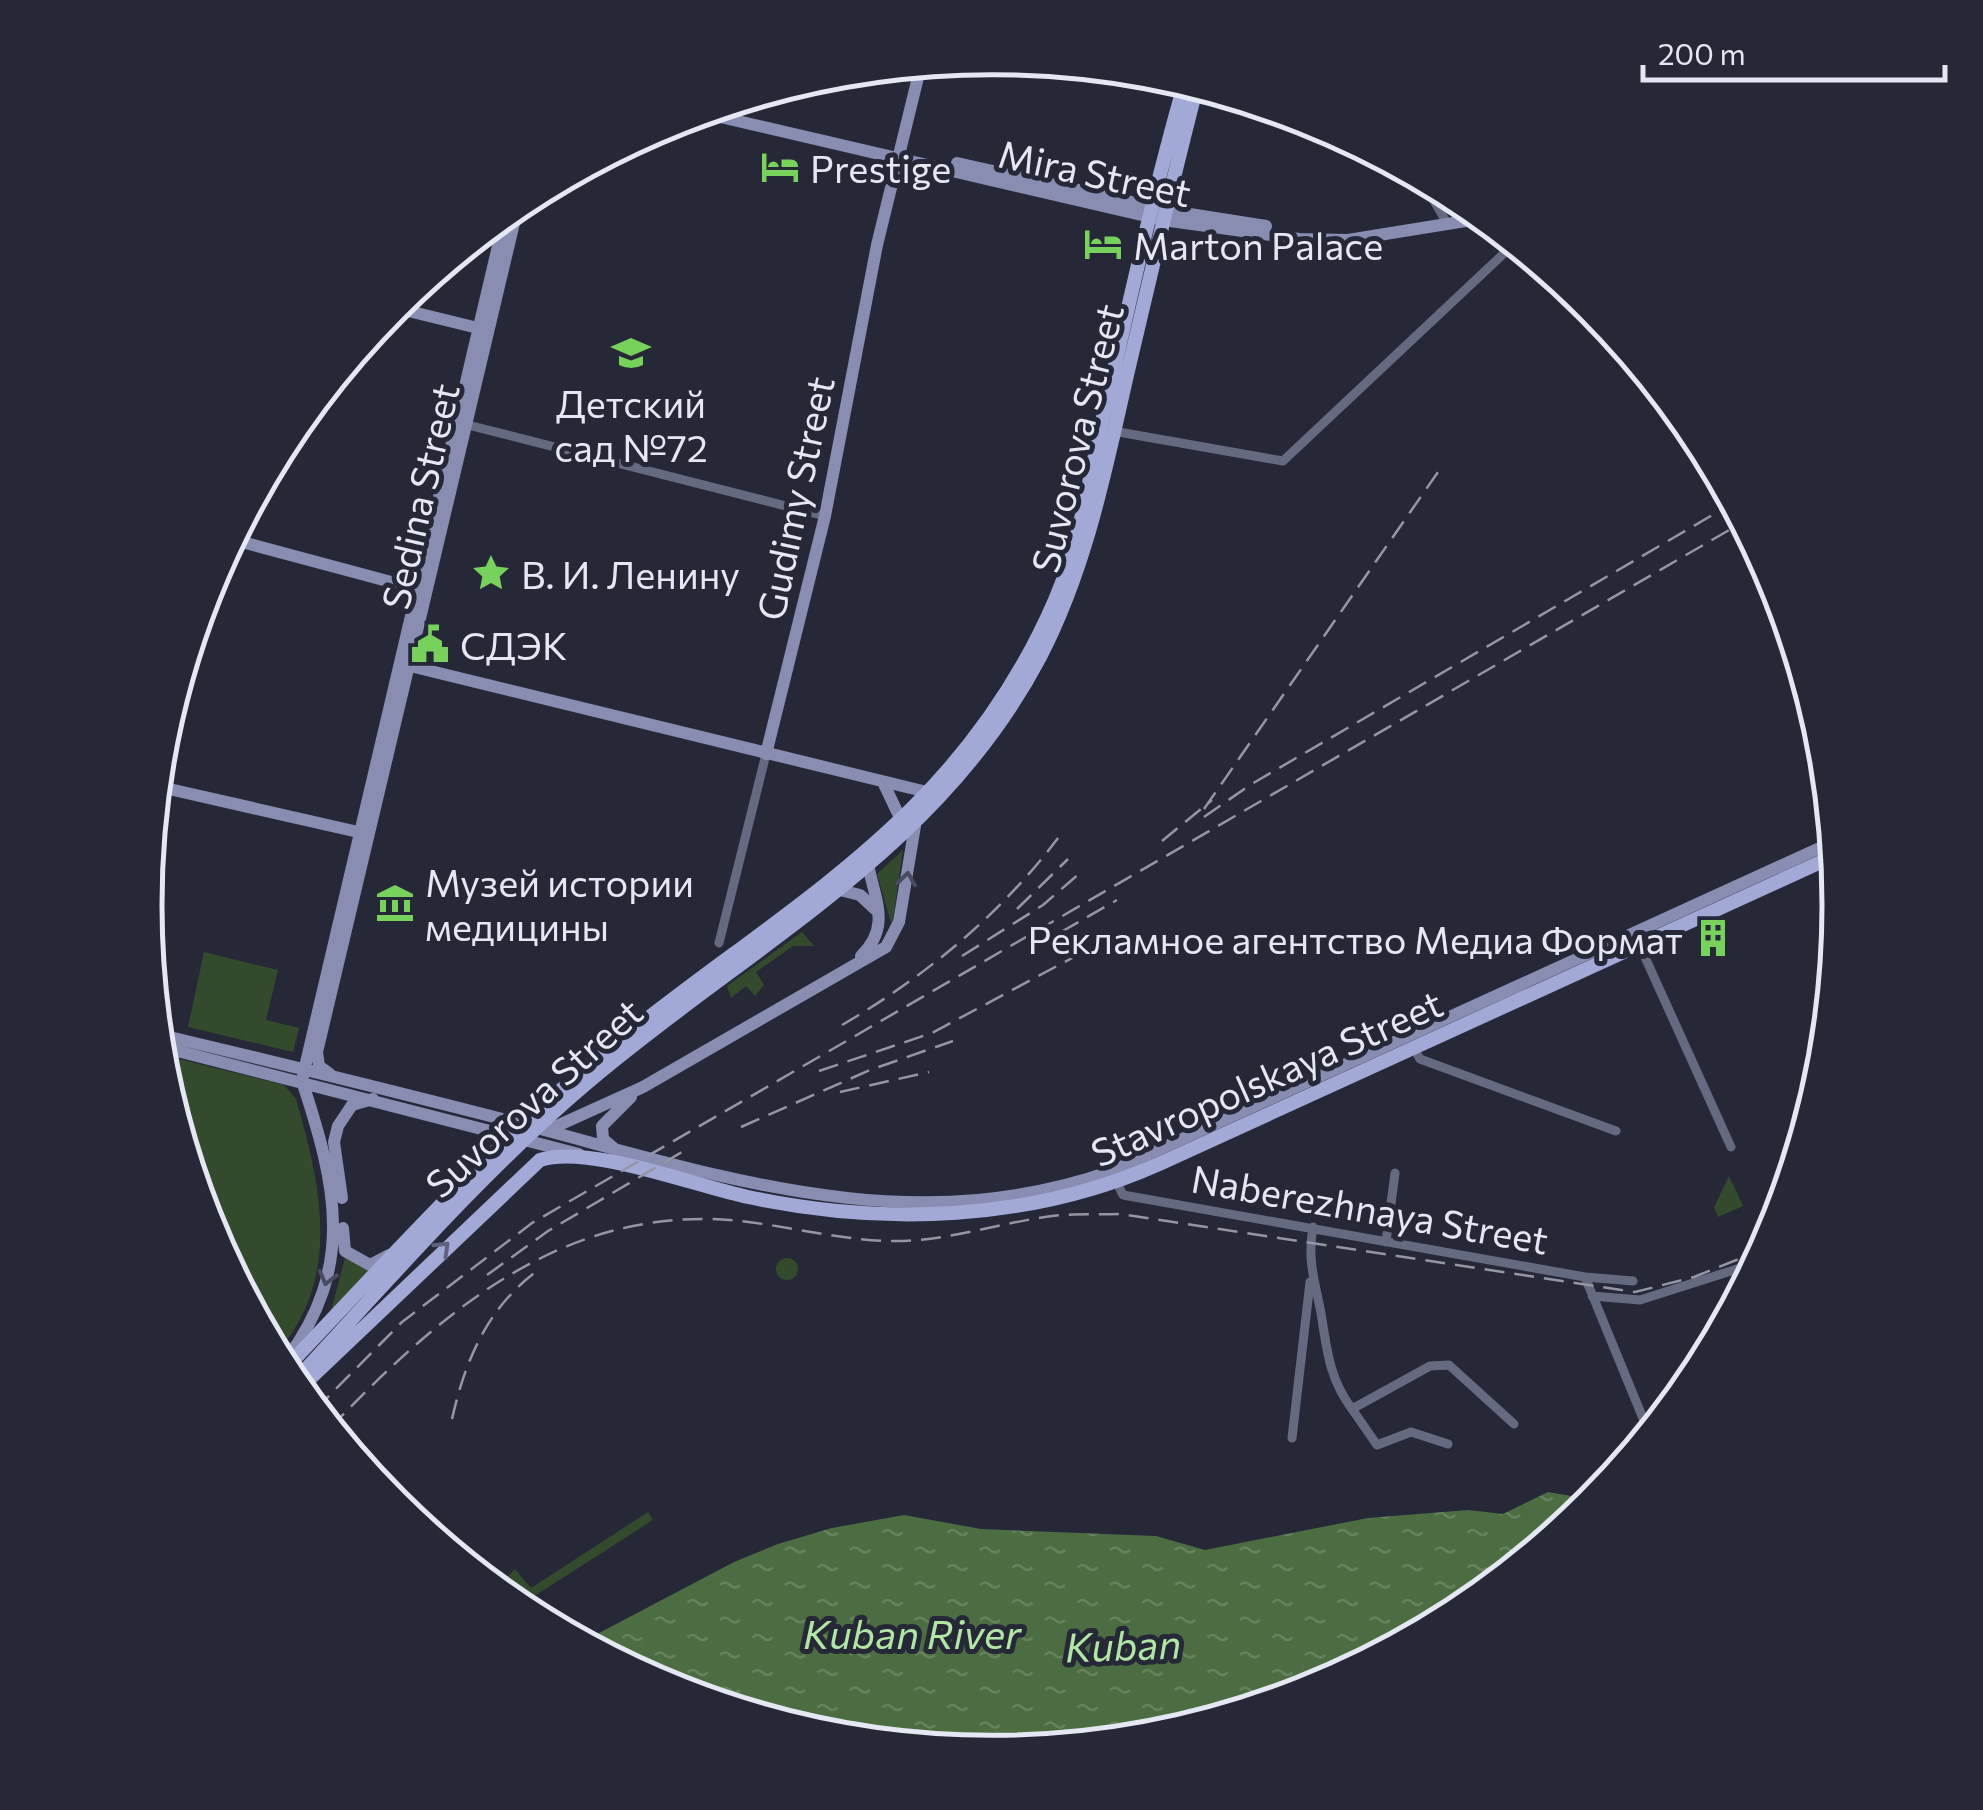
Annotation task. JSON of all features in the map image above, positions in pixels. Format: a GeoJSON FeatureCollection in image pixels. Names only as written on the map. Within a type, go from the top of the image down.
{"type":"FeatureCollection","features":[{"type":"Feature","properties":{"kind":"main road","name":"Suvorova Street"},"geometry":{"type":"LineString","coordinates":[[304,1370],[416,1241],[579,1089],[867,860],[935,797],[992,714],[1055,600],[1107,430],[1182,97]]}},
{"type":"Feature","properties":{"kind":"main road","name":"Suvorova Street"},"geometry":{"type":"LineString","coordinates":[[1157,213],[1193,100]]}},
{"type":"Feature","properties":{"kind":"main road","name":"Suvorova Street"},"geometry":{"type":"LineString","coordinates":[[790,921],[840,890],[867,860]]}},
{"type":"Feature","properties":{"kind":"main road","name":"Stavropolskaya Street"},"geometry":{"type":"LineString","coordinates":[[596,1158],[750,1198],[878,1214],[977,1210],[1062,1198],[1820,862]]}},
{"type":"Feature","properties":{"kind":"main road","name":"Suvorova Street"},"geometry":{"type":"LineString","coordinates":[[310,1378],[530,1167],[550,1157],[596,1158]]}},
{"type":"Feature","properties":{"kind":"main road","name":"Suvorova Street"},"geometry":{"type":"LineString","coordinates":[[295,1355],[400,1249],[416,1241]]}},
{"type":"Feature","properties":{"kind":"street","name":"Gudimy Street"},"geometry":{"type":"LineString","coordinates":[[719,943],[825,516],[897,154],[916,79]]}},
{"type":"Feature","properties":{"kind":"street","name":"Mira Street"},"geometry":{"type":"LineString","coordinates":[[739,115],[897,154]]}},
{"type":"Feature","properties":{"kind":"street","name":"Mira Street"},"geometry":{"type":"LineString","coordinates":[[728,118],[1157,213],[1300,232],[1348,232],[1460,220]]}},
{"type":"Feature","properties":{"kind":"street"},"geometry":{"type":"LineString","coordinates":[[1437,205],[1446,221]]}},
{"type":"Feature","properties":{"kind":"street","name":"Mira Street"},"geometry":{"type":"LineString","coordinates":[[1446,221],[1457,218]]}},
{"type":"Feature","properties":{"kind":"street","name":"Sedina Street"},"geometry":{"type":"LineString","coordinates":[[303,1076],[512,228]]}},
{"type":"Feature","properties":{"kind":"street","name":"Sedina Street"},"geometry":{"type":"LineString","coordinates":[[484,329],[502,236]]}},
{"type":"Feature","properties":{"kind":"street"},"geometry":{"type":"LineString","coordinates":[[1107,430],[1283,461],[1504,253]]}},
{"type":"Feature","properties":{"kind":"street"},"geometry":{"type":"LineString","coordinates":[[412,311],[484,329]]}},
{"type":"Feature","properties":{"kind":"street"},"geometry":{"type":"LineString","coordinates":[[461,423],[825,516]]}},
{"type":"Feature","properties":{"kind":"street"},"geometry":{"type":"LineString","coordinates":[[245,543],[423,590]]}},
{"type":"Feature","properties":{"kind":"street"},"geometry":{"type":"LineString","coordinates":[[405,665],[935,797]]}},
{"type":"Feature","properties":{"kind":"street"},"geometry":{"type":"LineString","coordinates":[[845,971],[880,932],[896,930],[908,824],[883,782]]}},
{"type":"Feature","properties":{"kind":"street"},"geometry":{"type":"LineString","coordinates":[[170,789],[364,833]]}},
{"type":"Feature","properties":{"kind":"street","name":"Sedina Street"},"geometry":{"type":"LineString","coordinates":[[346,1082],[322,1069],[317,1057],[364,833]]}},
{"type":"Feature","properties":{"kind":"street","name":"Stavropolskaya Street"},"geometry":{"type":"LineString","coordinates":[[1411,1042],[1820,848]]}},
{"type":"Feature","properties":{"kind":"street"},"geometry":{"type":"LineString","coordinates":[[867,860],[880,932]]}},
{"type":"Feature","properties":{"kind":"street"},"geometry":{"type":"LineString","coordinates":[[840,890],[860,895],[878,912]]}},
{"type":"Feature","properties":{"kind":"street","name":"Suvorova Street"},"geometry":{"type":"LineString","coordinates":[[643,1087],[886,947],[896,930]]}},
{"type":"Feature","properties":{"kind":"street"},"geometry":{"type":"LineString","coordinates":[[1639,944],[1730,1147]]}},
{"type":"Feature","properties":{"kind":"street"},"geometry":{"type":"LineString","coordinates":[[173,1039],[303,1076]]}},
{"type":"Feature","properties":{"kind":"street"},"geometry":{"type":"LineString","coordinates":[[1411,1042],[1420,1059],[1616,1130]]}},
{"type":"Feature","properties":{"kind":"street"},"geometry":{"type":"LineString","coordinates":[[174,1049],[303,1076]]}},
{"type":"Feature","properties":{"kind":"street"},"geometry":{"type":"LineString","coordinates":[[292,1351],[318,1309],[336,1233],[333,1193],[303,1076]]}},
{"type":"Feature","properties":{"kind":"street","name":"Stavropolskaya Street"},"geometry":{"type":"LineString","coordinates":[[303,1076],[346,1082],[492,1117],[782,1192],[904,1203],[1046,1189],[1114,1177]]}},
{"type":"Feature","properties":{"kind":"street","name":"Stavropolskaya Street"},"geometry":{"type":"LineString","coordinates":[[303,1076],[596,1158]]}},
{"type":"Feature","properties":{"kind":"street"},"geometry":{"type":"LineString","coordinates":[[546,1131],[643,1087]]}},
{"type":"Feature","properties":{"kind":"street"},"geometry":{"type":"LineString","coordinates":[[626,1154],[605,1142],[602,1126],[643,1087]]}},
{"type":"Feature","properties":{"kind":"street"},"geometry":{"type":"LineString","coordinates":[[375,1099],[352,1105],[335,1133],[343,1243],[348,1255],[370,1265],[400,1249]]}},
{"type":"Feature","properties":{"kind":"street"},"geometry":{"type":"LineString","coordinates":[[1386,1242],[1395,1173]]}},
{"type":"Feature","properties":{"kind":"street","name":"Naberezhnaya Street"},"geometry":{"type":"LineString","coordinates":[[1114,1177],[1123,1194],[1585,1278],[1632,1281]]}},
{"type":"Feature","properties":{"kind":"street"},"geometry":{"type":"LineString","coordinates":[[1292,1438],[1313,1228]]}},
{"type":"Feature","properties":{"kind":"street"},"geometry":{"type":"LineString","coordinates":[[1592,1296],[1640,1300],[1737,1269]]}},
{"type":"Feature","properties":{"kind":"street"},"geometry":{"type":"LineString","coordinates":[[1310,1277],[1320,1311],[1324,1350],[1336,1387],[1377,1445],[1411,1432],[1448,1444]]}},
{"type":"Feature","properties":{"kind":"street"},"geometry":{"type":"LineString","coordinates":[[1585,1278],[1644,1418]]}},
{"type":"Feature","properties":{"kind":"street"},"geometry":{"type":"LineString","coordinates":[[1352,1409],[1430,1366],[1449,1365],[1514,1424]]}},
{"type":"Feature","properties":{"kind":"shaded area"},"geometry":{"type":"Polygon","coordinates":[[[903,850],[892,926],[877,874],[903,850]]]}},
{"type":"Feature","properties":{"kind":"shaded area"},"geometry":{"type":"Polygon","coordinates":[[[802,932],[814,946],[793,946],[756,972],[764,985],[755,996],[746,986],[731,998],[727,986],[802,932]]]}},
{"type":"Feature","properties":{"kind":"shaded area"},"geometry":{"type":"Polygon","coordinates":[[[204,952],[278,970],[266,1020],[299,1028],[293,1052],[188,1027],[204,952]]]}},
{"type":"Feature","properties":{"kind":"shaded area"},"geometry":{"type":"Polygon","coordinates":[[[176,1058],[284,1085],[296,1099],[313,1165],[320,1231],[318,1264],[296,1326],[285,1341],[247,1272],[206,1172],[176,1058]]]}},
{"type":"Feature","properties":{"kind":"shaded area"},"geometry":{"type":"Polygon","coordinates":[[[1729,1176],[1743,1206],[1718,1217],[1714,1207],[1729,1176]]]}},
{"type":"Feature","properties":{"kind":"shaded area"},"geometry":{"type":"Polygon","coordinates":[[[345,1258],[372,1269],[331,1311],[345,1258]]]}},
{"type":"Feature","properties":{"kind":"shaded area"},"geometry":{"type":"Polygon","coordinates":[[[787,1258],[795,1261],[795,1277],[787,1280],[779,1277],[776,1269],[779,1261],[787,1258]]]}},
{"type":"Feature","properties":{"kind":"shaded area"},"geometry":{"type":"Polygon","coordinates":[[[648,1512],[653,1520],[536,1595],[531,1595],[506,1578],[515,1569],[531,1588],[648,1512]]]}},
{"type":"Feature","properties":{"kind":"water","name":"Kuban River"},"geometry":{"type":"Polygon","coordinates":[[[1548,1492],[1573,1496],[1539,1529],[1453,1595],[1359,1649],[1309,1672],[1206,1707],[1100,1728],[992,1735],[883,1728],[830,1719],[725,1691],[674,1672],[596,1635],[734,1562],[778,1544],[832,1528],[904,1515],[981,1529],[1156,1536],[1205,1550],[1368,1518],[1468,1510],[1503,1514],[1548,1492]]]}},
{"type":"Feature","properties":{"kind":"railway"},"geometry":{"type":"LineString","coordinates":[[1204,809],[1438,472]]}},
{"type":"Feature","properties":{"kind":"railway"},"geometry":{"type":"LineString","coordinates":[[1204,817],[1250,785],[1721,510]]}},
{"type":"Feature","properties":{"kind":"railway"},"geometry":{"type":"LineString","coordinates":[[325,1400],[402,1322],[532,1223],[1731,529]]}},
{"type":"Feature","properties":{"kind":"railway"},"geometry":{"type":"LineString","coordinates":[[1162,841],[1212,800]]}},
{"type":"Feature","properties":{"kind":"railway"},"geometry":{"type":"LineString","coordinates":[[842,1025],[903,986],[960,942],[1012,893],[1058,838]]}},
{"type":"Feature","properties":{"kind":"railway"},"geometry":{"type":"LineString","coordinates":[[1017,909],[1068,859]]}},
{"type":"Feature","properties":{"kind":"railway"},"geometry":{"type":"LineString","coordinates":[[962,956],[1043,905],[1080,873]]}},
{"type":"Feature","properties":{"kind":"railway"},"geometry":{"type":"LineString","coordinates":[[1061,932],[1117,900]]}},
{"type":"Feature","properties":{"kind":"railway"},"geometry":{"type":"LineString","coordinates":[[819,1071],[932,1033],[1113,936]]}},
{"type":"Feature","properties":{"kind":"railway"},"geometry":{"type":"LineString","coordinates":[[741,1127],[870,1070],[953,1041]]}},
{"type":"Feature","properties":{"kind":"railway"},"geometry":{"type":"LineString","coordinates":[[840,1092],[929,1072]]}},
{"type":"Feature","properties":{"kind":"railway"},"geometry":{"type":"LineString","coordinates":[[487,1275],[548,1231],[682,1152]]}},
{"type":"Feature","properties":{"kind":"railway"},"geometry":{"type":"LineString","coordinates":[[340,1418],[410,1350],[498,1282],[546,1256],[596,1236],[650,1223],[733,1220],[855,1239],[904,1241],[1054,1216],[1121,1214],[1635,1292],[1694,1277],[1742,1258]]}},
{"type":"Feature","properties":{"kind":"railway"},"geometry":{"type":"LineString","coordinates":[[452,1419],[471,1356],[481,1337],[504,1302],[537,1271]]}},
{"type":"Feature","properties":{"kind":"place","name":"Prestige"},"geometry":{"type":"Point","coordinates":[780,167]}},
{"type":"Feature","properties":{"kind":"place","name":"Marton Palace"},"geometry":{"type":"Point","coordinates":[1103,244]}},
{"type":"Feature","properties":{"kind":"place","name":"Детский сад №72"},"geometry":{"type":"Point","coordinates":[631,353]}},
{"type":"Feature","properties":{"kind":"place","name":"В. И. Ленину"},"geometry":{"type":"Point","coordinates":[491,573]}},
{"type":"Feature","properties":{"kind":"place","name":"СДЭК"},"geometry":{"type":"Point","coordinates":[430,644]}},
{"type":"Feature","properties":{"kind":"place","name":"Музей истории медицины"},"geometry":{"type":"Point","coordinates":[395,903]}},
{"type":"Feature","properties":{"kind":"place","name":"Рекламное агентство Медиа Формат"},"geometry":{"type":"Point","coordinates":[1713,938]}},
{"type":"Feature","properties":{"kind":"water label","name":"Kuban"},"geometry":{"type":"Point","coordinates":[1123,1644]}}]}
